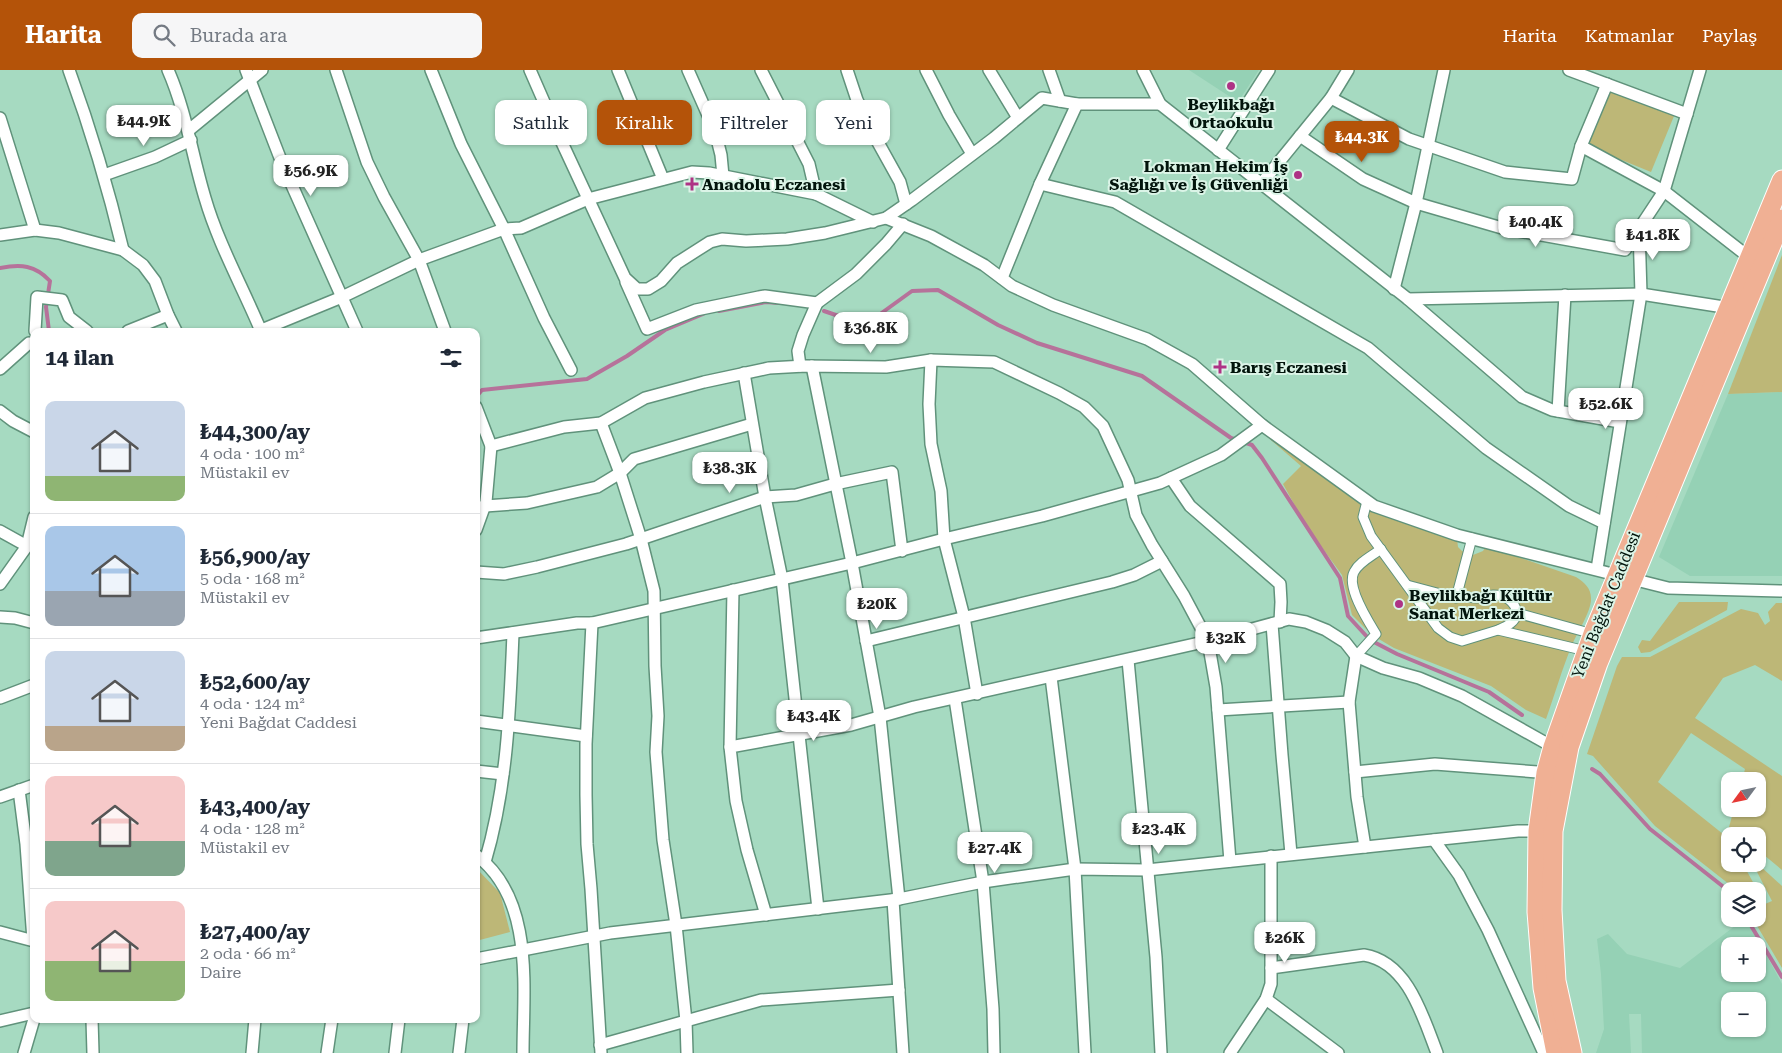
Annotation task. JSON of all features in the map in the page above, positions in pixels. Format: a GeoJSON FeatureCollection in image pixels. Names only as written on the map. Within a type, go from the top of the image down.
{"type":"FeatureCollection","features":[{"type":"Feature","properties":{"kind":"main road","name":"Yeni Bağdat Caddesi"},"geometry":{"type":"LineString","coordinates":[[1555,773],[1569,747],[1625,577],[1782,180]]}},
{"type":"Feature","properties":{"kind":"main road","name":"Yeni Bağdat Caddesi"},"geometry":{"type":"LineString","coordinates":[[1552,1051],[1556,981],[1546,831],[1555,773],[1553,747],[1590,643],[1625,577],[1700,416],[1782,219]]}},
{"type":"Feature","properties":{"kind":"street"},"geometry":{"type":"LineString","coordinates":[[69,70],[104,175],[123,250]]}},
{"type":"Feature","properties":{"kind":"street"},"geometry":{"type":"LineString","coordinates":[[168,70],[176,88],[190,135],[205,198],[260,328]]}},
{"type":"Feature","properties":{"kind":"street"},"geometry":{"type":"LineString","coordinates":[[104,175],[155,157],[190,135],[248,75],[262,70]]}},
{"type":"Feature","properties":{"kind":"street"},"geometry":{"type":"LineString","coordinates":[[336,70],[367,162],[384,197],[420,260],[444,328]]}},
{"type":"Feature","properties":{"kind":"street"},"geometry":{"type":"LineString","coordinates":[[431,70],[461,144],[504,229],[544,318],[571,370]]}},
{"type":"Feature","properties":{"kind":"street"},"geometry":{"type":"LineString","coordinates":[[530,70],[647,329],[696,310],[765,296],[817,303]]}},
{"type":"Feature","properties":{"kind":"street"},"geometry":{"type":"LineString","coordinates":[[618,70],[662,179]]}},
{"type":"Feature","properties":{"kind":"street"},"geometry":{"type":"LineString","coordinates":[[688,70],[715,131],[723,176]]}},
{"type":"Feature","properties":{"kind":"street"},"geometry":{"type":"LineString","coordinates":[[761,70],[809,164],[816,194]]}},
{"type":"Feature","properties":{"kind":"street"},"geometry":{"type":"LineString","coordinates":[[847,70],[875,137],[900,182],[906,204]]}},
{"type":"Feature","properties":{"kind":"street"},"geometry":{"type":"LineString","coordinates":[[926,70],[972,154]]}},
{"type":"Feature","properties":{"kind":"street"},"geometry":{"type":"LineString","coordinates":[[989,70],[1018,118]]}},
{"type":"Feature","properties":{"kind":"street"},"geometry":{"type":"LineString","coordinates":[[1049,70],[1060,101]]}},
{"type":"Feature","properties":{"kind":"street"},"geometry":{"type":"LineString","coordinates":[[1143,70],[1160,104],[1408,299],[1522,397],[1558,411],[1620,422]]}},
{"type":"Feature","properties":{"kind":"street"},"geometry":{"type":"LineString","coordinates":[[1218,150],[1269,70]]}},
{"type":"Feature","properties":{"kind":"street"},"geometry":{"type":"LineString","coordinates":[[1262,184],[1331,98],[1348,70]]}},
{"type":"Feature","properties":{"kind":"street"},"geometry":{"type":"LineString","coordinates":[[1394,289],[1416,203],[1444,70]]}},
{"type":"Feature","properties":{"kind":"street"},"geometry":{"type":"LineString","coordinates":[[1569,70],[1687,114]]}},
{"type":"Feature","properties":{"kind":"street"},"geometry":{"type":"LineString","coordinates":[[1300,136],[1363,179],[1416,203],[1502,228],[1625,250],[1664,191],[1700,70]]}},
{"type":"Feature","properties":{"kind":"street"},"geometry":{"type":"LineString","coordinates":[[248,75],[282,163],[356,328]]}},
{"type":"Feature","properties":{"kind":"street"},"geometry":{"type":"LineString","coordinates":[[1331,98],[1409,139],[1505,172],[1572,179],[1582,146],[1606,84]]}},
{"type":"Feature","properties":{"kind":"street"},"geometry":{"type":"LineString","coordinates":[[625,278],[637,289],[648,289],[660,281],[677,263],[710,242],[722,239],[746,241],[787,239],[825,233],[886,218],[972,154],[1042,98],[1077,104],[1160,104]]}},
{"type":"Feature","properties":{"kind":"street"},"geometry":{"type":"LineString","coordinates":[[1002,278],[1040,184],[1077,104]]}},
{"type":"Feature","properties":{"kind":"street"},"geometry":{"type":"LineString","coordinates":[[0,118],[3,140],[35,230]]}},
{"type":"Feature","properties":{"kind":"street"},"geometry":{"type":"LineString","coordinates":[[1582,146],[1664,191],[1750,258]]}},
{"type":"Feature","properties":{"kind":"street"},"geometry":{"type":"LineString","coordinates":[[268,328],[342,297],[420,260],[504,229],[521,228],[588,199],[692,172],[709,173],[816,194],[872,222]]}},
{"type":"Feature","properties":{"kind":"street"},"geometry":{"type":"LineString","coordinates":[[1040,184],[1116,202],[1368,348],[1486,448],[1569,506],[1604,523]]}},
{"type":"Feature","properties":{"kind":"street"},"geometry":{"type":"LineString","coordinates":[[886,218],[938,240],[984,265],[1012,286],[1053,305],[1147,339],[1192,364],[1262,425],[1374,506],[1472,538],[1668,588],[1782,591]]}},
{"type":"Feature","properties":{"kind":"street"},"geometry":{"type":"LineString","coordinates":[[902,224],[886,244],[856,274],[817,303],[798,351],[806,366],[835,484],[852,563],[880,717],[896,900],[903,1053]]}},
{"type":"Feature","properties":{"kind":"street"},"geometry":{"type":"LineString","coordinates":[[1597,570],[1641,294],[1639,229]]}},
{"type":"Feature","properties":{"kind":"street"},"geometry":{"type":"LineString","coordinates":[[0,235],[35,230],[59,233],[123,250],[143,265],[155,281],[174,328]]}},
{"type":"Feature","properties":{"kind":"street"},"geometry":{"type":"LineString","coordinates":[[1408,299],[1641,294],[1730,308]]}},
{"type":"Feature","properties":{"kind":"street"},"geometry":{"type":"LineString","coordinates":[[1558,411],[1564,295]]}},
{"type":"Feature","properties":{"kind":"street"},"geometry":{"type":"LineString","coordinates":[[35,328],[36,297],[62,300],[69,317],[83,328]]}},
{"type":"Feature","properties":{"kind":"street"},"geometry":{"type":"LineString","coordinates":[[136,328],[168,315]]}},
{"type":"Feature","properties":{"kind":"street"},"geometry":{"type":"LineString","coordinates":[[0,369],[30,345]]}},
{"type":"Feature","properties":{"kind":"street"},"geometry":{"type":"LineString","coordinates":[[930,360],[929,404],[931,444],[942,491],[944,538],[964,617],[977,694]]}},
{"type":"Feature","properties":{"kind":"street"},"geometry":{"type":"LineString","coordinates":[[490,446],[564,427],[601,423],[645,398],[704,382],[769,368],[806,366],[886,367],[930,360],[994,362],[1059,393],[1084,407],[1103,426],[1128,480],[1136,514],[1184,596],[1208,642],[1216,687],[1230,860]]}},
{"type":"Feature","properties":{"kind":"street"},"geometry":{"type":"LineString","coordinates":[[744,374],[764,497],[782,579],[818,909]]}},
{"type":"Feature","properties":{"kind":"street"},"geometry":{"type":"LineString","coordinates":[[0,428],[3,414],[30,430]]}},
{"type":"Feature","properties":{"kind":"street"},"geometry":{"type":"LineString","coordinates":[[480,419],[490,446],[481,507],[527,503],[597,487],[620,473],[634,460],[752,424]]}},
{"type":"Feature","properties":{"kind":"street"},"geometry":{"type":"LineString","coordinates":[[601,423],[620,473],[641,539],[654,591],[653,610],[658,716],[656,752],[663,840],[676,926],[686,1021],[687,1053]]}},
{"type":"Feature","properties":{"kind":"street"},"geometry":{"type":"LineString","coordinates":[[480,637],[577,623],[592,623],[653,610],[902,551],[944,538],[1042,516],[1160,483],[1221,455],[1262,425]]}},
{"type":"Feature","properties":{"kind":"street"},"geometry":{"type":"LineString","coordinates":[[480,572],[504,574],[563,560],[641,539],[764,497],[796,495],[835,484],[892,472],[902,551]]}},
{"type":"Feature","properties":{"kind":"street"},"geometry":{"type":"LineString","coordinates":[[1171,478],[1190,506],[1280,584],[1281,602],[1276,623],[1279,707],[1291,854]]}},
{"type":"Feature","properties":{"kind":"street"},"geometry":{"type":"LineString","coordinates":[[1367,502],[1363,517],[1371,536],[1438,628],[1450,637],[1462,641],[1498,630],[1516,619],[1516,607],[1512,602],[1503,597],[1492,595],[1469,598],[1457,594]]}},
{"type":"Feature","properties":{"kind":"street"},"geometry":{"type":"LineString","coordinates":[[0,531],[30,545],[0,584]]}},
{"type":"Feature","properties":{"kind":"street"},"geometry":{"type":"LineString","coordinates":[[1408,585],[1456,598],[1472,538]]}},
{"type":"Feature","properties":{"kind":"street"},"geometry":{"type":"LineString","coordinates":[[1365,847],[1355,772],[1349,702],[1356,656],[1376,634],[1362,609],[1352,584],[1352,577],[1358,566],[1381,549]]}},
{"type":"Feature","properties":{"kind":"street"},"geometry":{"type":"LineString","coordinates":[[866,641],[1112,582],[1134,575],[1162,561]]}},
{"type":"Feature","properties":{"kind":"street"},"geometry":{"type":"LineString","coordinates":[[733,590],[730,747],[736,801],[747,850],[766,915]]}},
{"type":"Feature","properties":{"kind":"street"},"geometry":{"type":"LineString","coordinates":[[1516,613],[1590,643]]}},
{"type":"Feature","properties":{"kind":"street"},"geometry":{"type":"LineString","coordinates":[[0,617],[30,622]]}},
{"type":"Feature","properties":{"kind":"street"},"geometry":{"type":"LineString","coordinates":[[730,747],[851,726],[914,707],[1208,642],[1289,619],[1306,622],[1326,630],[1345,642],[1356,656],[1384,668],[1419,678],[1462,696],[1553,747]]}},
{"type":"Feature","properties":{"kind":"street"},"geometry":{"type":"LineString","coordinates":[[592,623],[586,736],[587,844],[600,1049],[686,1021],[762,1000],[899,990]]}},
{"type":"Feature","properties":{"kind":"street"},"geometry":{"type":"LineString","coordinates":[[1498,630],[1590,643]]}},
{"type":"Feature","properties":{"kind":"street"},"geometry":{"type":"LineString","coordinates":[[513,633],[510,724],[503,774],[494,830],[481,858],[501,882],[514,909],[523,950],[523,1053]]}},
{"type":"Feature","properties":{"kind":"street"},"geometry":{"type":"LineString","coordinates":[[1128,660],[1156,957],[1161,1053]]}},
{"type":"Feature","properties":{"kind":"street"},"geometry":{"type":"LineString","coordinates":[[1051,678],[1075,869],[1085,1053]]}},
{"type":"Feature","properties":{"kind":"street"},"geometry":{"type":"LineString","coordinates":[[0,698],[30,687]]}},
{"type":"Feature","properties":{"kind":"street"},"geometry":{"type":"LineString","coordinates":[[955,698],[983,882],[993,1009],[994,1053]]}},
{"type":"Feature","properties":{"kind":"street"},"geometry":{"type":"LineString","coordinates":[[1218,710],[1349,702]]}},
{"type":"Feature","properties":{"kind":"street"},"geometry":{"type":"LineString","coordinates":[[480,721],[586,736]]}},
{"type":"Feature","properties":{"kind":"street"},"geometry":{"type":"LineString","coordinates":[[1355,772],[1435,764],[1555,773]]}},
{"type":"Feature","properties":{"kind":"street"},"geometry":{"type":"LineString","coordinates":[[480,771],[503,774]]}},
{"type":"Feature","properties":{"kind":"street"},"geometry":{"type":"LineString","coordinates":[[0,797],[30,786]]}},
{"type":"Feature","properties":{"kind":"street"},"geometry":{"type":"LineString","coordinates":[[19,790],[26,844],[30,899]]}},
{"type":"Feature","properties":{"kind":"street"},"geometry":{"type":"LineString","coordinates":[[480,958],[610,933],[896,900],[983,882],[1075,869],[1148,870],[1518,831],[1546,831]]}},
{"type":"Feature","properties":{"kind":"street"},"geometry":{"type":"LineString","coordinates":[[1434,840],[1459,874],[1552,1051]]}},
{"type":"Feature","properties":{"kind":"street"},"geometry":{"type":"LineString","coordinates":[[1230,1053],[1266,999],[1271,984],[1271,856]]}},
{"type":"Feature","properties":{"kind":"street"},"geometry":{"type":"LineString","coordinates":[[0,932],[30,939]]}},
{"type":"Feature","properties":{"kind":"street"},"geometry":{"type":"LineString","coordinates":[[1272,968],[1364,955],[1374,956],[1388,964],[1401,977],[1413,996],[1437,1053]]}},
{"type":"Feature","properties":{"kind":"street"},"geometry":{"type":"LineString","coordinates":[[1266,999],[1338,1053]]}},
{"type":"Feature","properties":{"kind":"street"},"geometry":{"type":"LineString","coordinates":[[0,1021],[30,1015]]}},
{"type":"Feature","properties":{"kind":"street"},"geometry":{"type":"LineString","coordinates":[[24,1053],[33,1023]]}},
{"type":"Feature","properties":{"kind":"street"},"geometry":{"type":"LineString","coordinates":[[92,1023],[93,1053]]}},
{"type":"Feature","properties":{"kind":"street"},"geometry":{"type":"LineString","coordinates":[[252,1053],[255,1023]]}},
{"type":"Feature","properties":{"kind":"street"},"geometry":{"type":"LineString","coordinates":[[327,1053],[331,1023]]}},
{"type":"Feature","properties":{"kind":"street"},"geometry":{"type":"LineString","coordinates":[[394,1053],[398,1023]]}},
{"type":"Feature","properties":{"kind":"street"},"geometry":{"type":"LineString","coordinates":[[459,1053],[463,1023]]}},
{"type":"Feature","properties":{"kind":"shaded area","name":"Beylikbağı Ortaokulu"},"geometry":{"type":"Polygon","coordinates":[[[1189,70],[1259,70],[1238,102],[1189,70]]]}},
{"type":"Feature","properties":{"kind":"shaded area"},"geometry":{"type":"Polygon","coordinates":[[[1608,89],[1674,116],[1651,172],[1585,145],[1608,89]]]}},
{"type":"Feature","properties":{"kind":"shaded area"},"geometry":{"type":"Polygon","coordinates":[[[1782,255],[1782,392],[1728,394],[1782,255]]]}},
{"type":"Feature","properties":{"kind":"shaded area"},"geometry":{"type":"Polygon","coordinates":[[[1782,392],[1782,576],[1690,576],[1659,557],[1728,394],[1782,392]]]}},
{"type":"Feature","properties":{"kind":"shaded area"},"geometry":{"type":"Polygon","coordinates":[[[1265,433],[1315,467],[1353,499],[1457,539],[1458,547],[1462,551],[1473,555],[1483,551],[1486,546],[1576,577],[1584,583],[1591,594],[1591,603],[1568,654],[1546,719],[1526,710],[1491,686],[1394,648],[1372,635],[1352,615],[1342,575],[1305,524],[1283,484],[1301,466],[1265,433]]]}},
{"type":"Feature","properties":{"kind":"shaded area"},"geometry":{"type":"Polygon","coordinates":[[[1679,602],[1728,602],[1727,610],[1650,652],[1641,653],[1638,647],[1642,640],[1650,641],[1679,602]]]}},
{"type":"Feature","properties":{"kind":"shaded area"},"geometry":{"type":"Polygon","coordinates":[[[1776,603],[1782,603],[1782,681],[1755,665],[1723,678],[1695,718],[1782,776],[1782,870],[1766,857],[1766,827],[1729,827],[1732,818],[1766,818],[1766,772],[1744,772],[1745,769],[1691,733],[1658,782],[1721,832],[1721,872],[1747,872],[1753,882],[1726,882],[1655,826],[1593,756],[1587,754],[1617,666],[1622,657],[1650,657],[1741,609],[1758,613],[1765,625],[1770,621],[1768,612],[1776,603]]]}},
{"type":"Feature","properties":{"kind":"shaded area"},"geometry":{"type":"Polygon","coordinates":[[[1766,871],[1782,886],[1782,968],[1766,941],[1766,937],[1764,937],[1758,927],[1766,927],[1766,904],[1772,901],[1766,889],[1766,882],[1762,882],[1757,872],[1766,871]]]}},
{"type":"Feature","properties":{"kind":"shaded area"},"geometry":{"type":"Polygon","coordinates":[[[480,872],[500,893],[510,932],[480,940],[480,872]]]}},
{"type":"Feature","properties":{"kind":"shaded area"},"geometry":{"type":"Polygon","coordinates":[[[1734,927],[1751,927],[1757,937],[1721,937],[1721,982],[1766,982],[1766,954],[1782,984],[1782,1053],[1642,1053],[1641,1014],[1629,1014],[1631,1053],[1596,1053],[1604,1029],[1597,939],[1608,934],[1627,954],[1680,968],[1734,927]]]}},
{"type":"Feature","properties":{"kind":"waterway"},"geometry":{"type":"LineString","coordinates":[[0,268],[27,267],[39,272],[50,281],[46,307],[49,328]]}},
{"type":"Feature","properties":{"kind":"waterway"},"geometry":{"type":"LineString","coordinates":[[824,311],[865,325],[912,291],[938,290],[998,325],[1037,343],[1142,376],[1231,438],[1252,445],[1340,578],[1348,616],[1370,640],[1397,654],[1489,692],[1522,715]]}},
{"type":"Feature","properties":{"kind":"waterway"},"geometry":{"type":"LineString","coordinates":[[719,311],[766,302],[779,303]]}},
{"type":"Feature","properties":{"kind":"waterway"},"geometry":{"type":"LineString","coordinates":[[480,392],[482,390],[587,379],[627,356],[665,330],[703,314]]}},
{"type":"Feature","properties":{"kind":"waterway"},"geometry":{"type":"LineString","coordinates":[[1592,769],[1600,774],[1650,829],[1721,885]]}},
{"type":"Feature","properties":{"kind":"waterway"},"geometry":{"type":"LineString","coordinates":[[1752,927],[1782,977]]}},
{"type":"Feature","properties":{"kind":"place","name":"Beylikbağı Ortaokulu"},"geometry":{"type":"Point","coordinates":[1231,86]}},
{"type":"Feature","properties":{"kind":"place","name":"Lokman Hekim İş Sağlığı ve İş Güvenliği"},"geometry":{"type":"Point","coordinates":[1298,175]}},
{"type":"Feature","properties":{"kind":"place","name":"Anadolu Eczanesi"},"geometry":{"type":"Point","coordinates":[692,184]}},
{"type":"Feature","properties":{"kind":"place","name":"Barış Eczanesi"},"geometry":{"type":"Point","coordinates":[1220,367]}},
{"type":"Feature","properties":{"kind":"place","name":"Beylikbağı Kültür Sanat Merkezi"},"geometry":{"type":"Point","coordinates":[1399,604]}}]}
